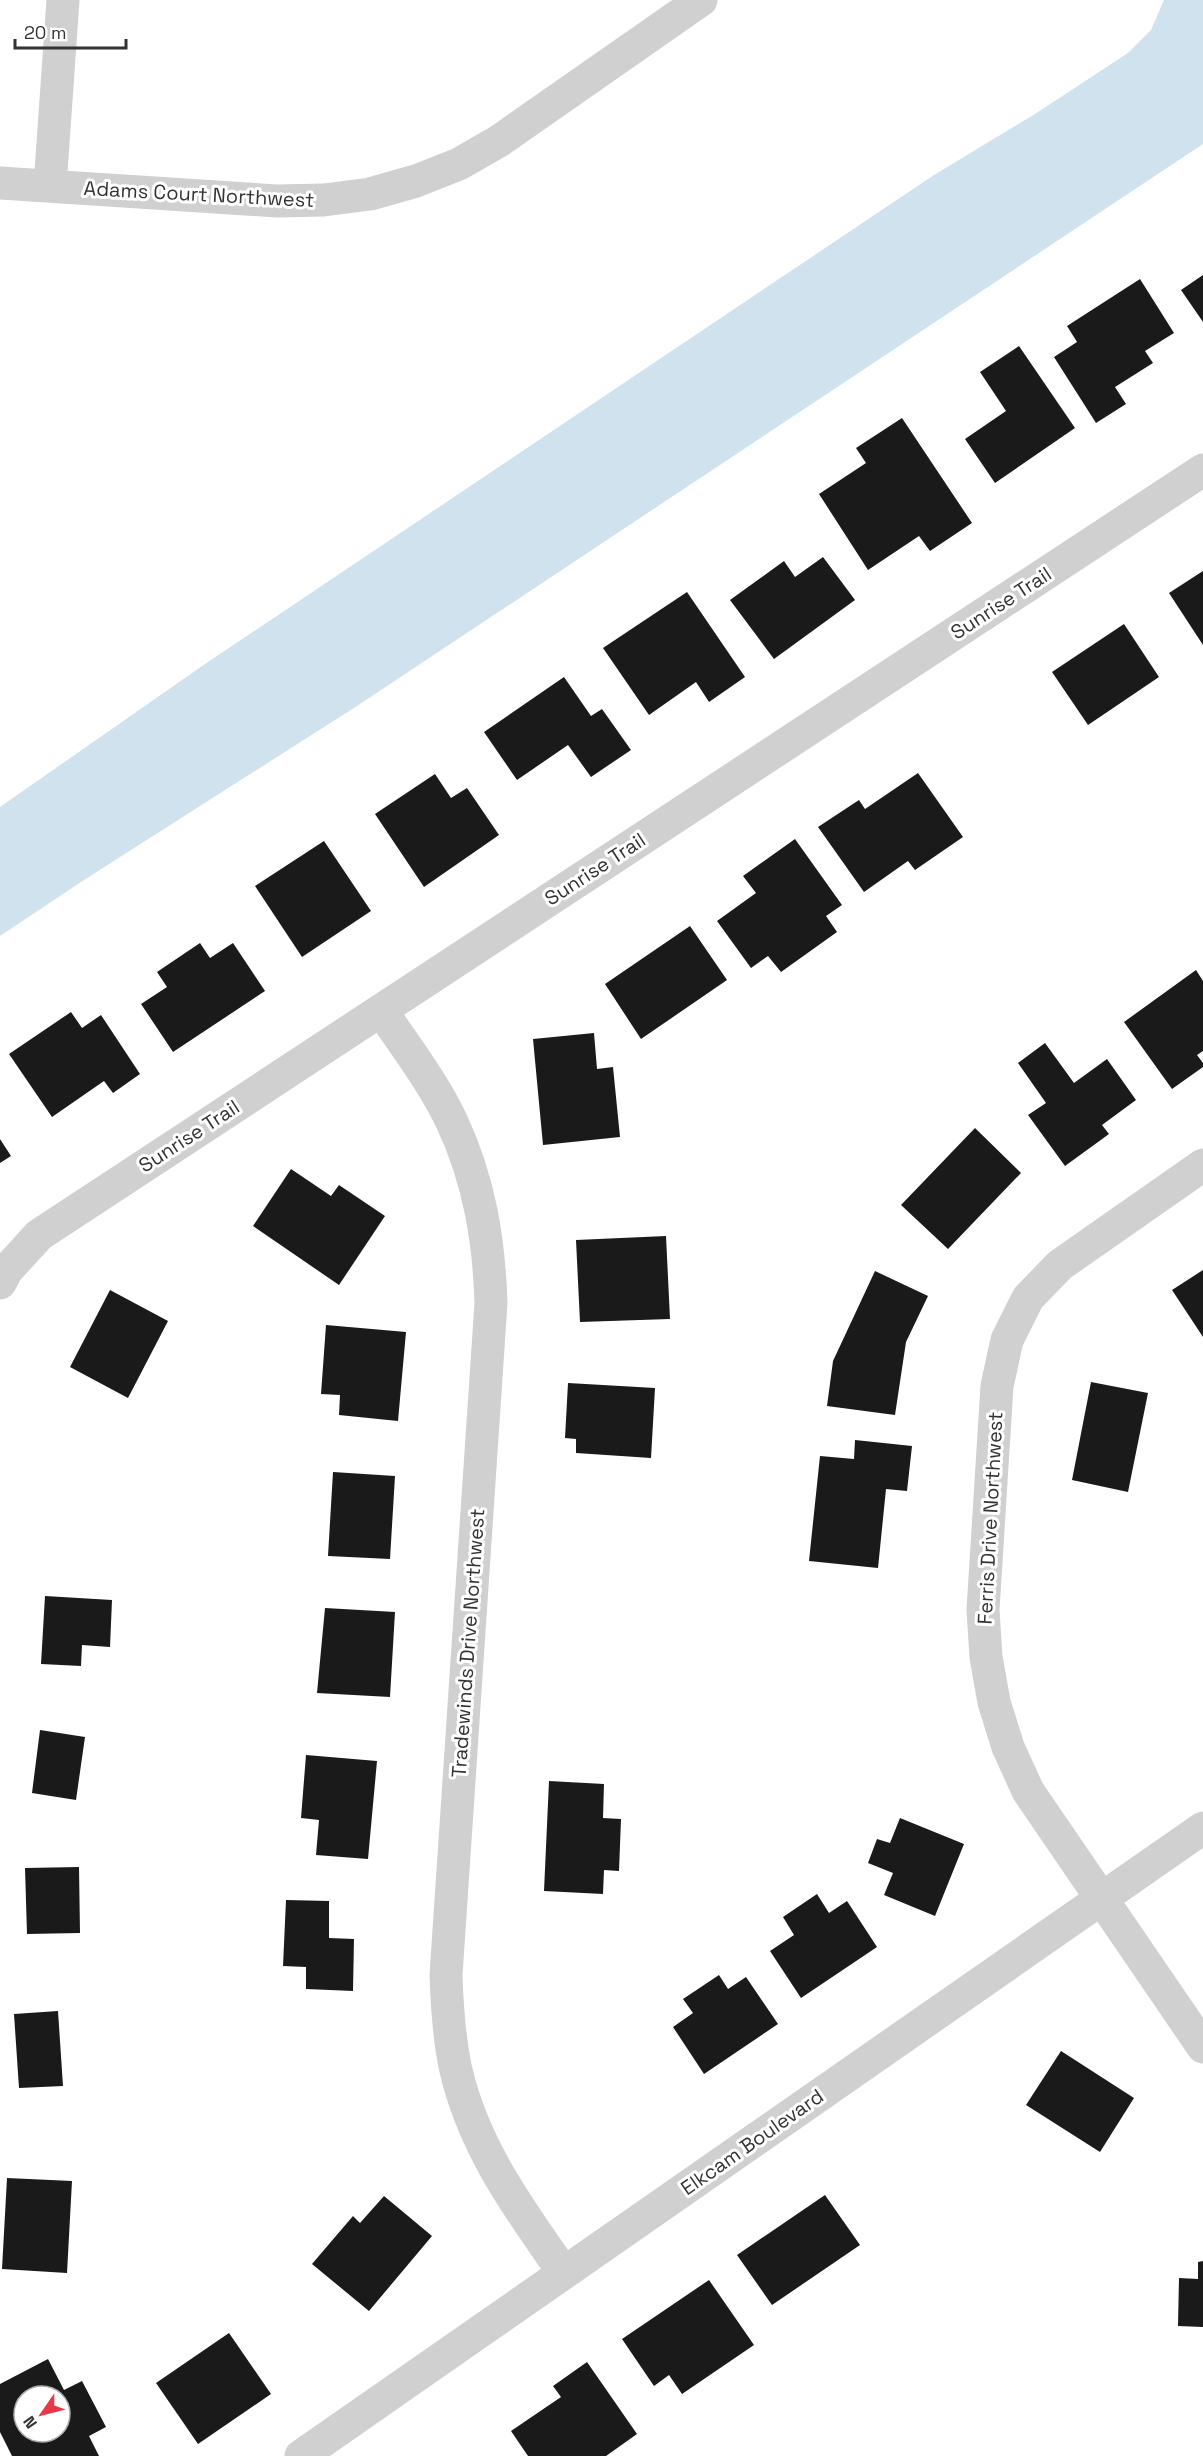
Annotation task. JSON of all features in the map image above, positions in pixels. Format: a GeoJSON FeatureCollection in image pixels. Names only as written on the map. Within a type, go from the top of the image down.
{"type":"FeatureCollection","features":[{"type":"Feature","properties":{"kind":"street"},"geometry":{"type":"LineString","coordinates":[[50,186],[63,0]]}},
{"type":"Feature","properties":{"kind":"street","name":"Adams Court Northwest"},"geometry":{"type":"LineString","coordinates":[[0,183],[277,201],[324,200],[370,194],[416,181],[459,164],[499,141],[701,0]]}},
{"type":"Feature","properties":{"kind":"street","name":"Sunrise Trail"},"geometry":{"type":"LineString","coordinates":[[0,1283],[7,1270],[39,1235],[1203,470]]}},
{"type":"Feature","properties":{"kind":"street","name":"Tradewinds Drive Northwest"},"geometry":{"type":"LineString","coordinates":[[381,1010],[451,1120],[470,1164],[482,1210],[489,1257],[491,1303],[446,1975],[448,2021],[459,2079],[468,2111],[487,2155],[510,2196],[564,2273]]}},
{"type":"Feature","properties":{"kind":"street","name":"Ferris Drive Northwest"},"geometry":{"type":"LineString","coordinates":[[1203,1165],[1060,1264],[1028,1298],[1007,1340],[997,1386],[983,1610],[986,1657],[994,1702],[1008,1748],[1028,1791],[1203,2047]]}},
{"type":"Feature","properties":{"kind":"street","name":"Elkcam Boulevard"},"geometry":{"type":"LineString","coordinates":[[301,2456],[1203,1828]]}},
{"type":"Feature","properties":{"kind":"water"},"geometry":{"type":"Polygon","coordinates":[[[1164,0],[1203,0],[1203,144],[357,706],[0,936],[0,807],[205,664],[934,175],[1035,114],[1128,53],[1151,30],[1164,0]]]}},
{"type":"Feature","properties":{"kind":"building"},"geometry":{"type":"Polygon","coordinates":[[[1203,275],[1203,322],[1181,290],[1203,275]]]}},
{"type":"Feature","properties":{"kind":"building"},"geometry":{"type":"Polygon","coordinates":[[[1140,279],[1174,333],[1145,351],[1153,363],[1115,387],[1126,404],[1096,423],[1054,357],[1077,342],[1067,326],[1140,279]]]}},
{"type":"Feature","properties":{"kind":"building"},"geometry":{"type":"Polygon","coordinates":[[[1019,346],[1075,428],[995,483],[965,439],[1006,411],[980,372],[1019,346]]]}},
{"type":"Feature","properties":{"kind":"building"},"geometry":{"type":"Polygon","coordinates":[[[902,418],[972,523],[930,551],[919,536],[868,570],[819,494],[866,463],[856,448],[902,418]]]}},
{"type":"Feature","properties":{"kind":"building"},"geometry":{"type":"Polygon","coordinates":[[[823,557],[855,600],[774,659],[730,600],[784,561],[795,577],[823,557]]]}},
{"type":"Feature","properties":{"kind":"building"},"geometry":{"type":"Polygon","coordinates":[[[1203,571],[1203,645],[1169,593],[1203,571]]]}},
{"type":"Feature","properties":{"kind":"building"},"geometry":{"type":"Polygon","coordinates":[[[687,592],[745,677],[709,702],[696,682],[649,715],[603,648],[687,592]]]}},
{"type":"Feature","properties":{"kind":"building"},"geometry":{"type":"Polygon","coordinates":[[[1124,624],[1159,677],[1088,725],[1052,672],[1124,624]]]}},
{"type":"Feature","properties":{"kind":"building"},"geometry":{"type":"Polygon","coordinates":[[[564,677],[591,716],[602,709],[631,750],[591,777],[568,745],[517,780],[484,732],[564,677]]]}},
{"type":"Feature","properties":{"kind":"building"},"geometry":{"type":"Polygon","coordinates":[[[918,773],[963,837],[915,870],[908,861],[864,892],[818,827],[859,800],[865,809],[918,773]]]}},
{"type":"Feature","properties":{"kind":"building"},"geometry":{"type":"Polygon","coordinates":[[[435,774],[451,798],[467,788],[499,835],[424,887],[375,814],[435,774]]]}},
{"type":"Feature","properties":{"kind":"building"},"geometry":{"type":"Polygon","coordinates":[[[795,839],[842,905],[826,916],[837,932],[781,972],[768,956],[751,968],[717,921],[756,893],[743,876],[795,839]]]}},
{"type":"Feature","properties":{"kind":"building"},"geometry":{"type":"Polygon","coordinates":[[[324,841],[371,911],[302,957],[255,886],[324,841]]]}},
{"type":"Feature","properties":{"kind":"building"},"geometry":{"type":"Polygon","coordinates":[[[690,926],[727,980],[641,1039],[605,984],[690,926]]]}},
{"type":"Feature","properties":{"kind":"building"},"geometry":{"type":"Polygon","coordinates":[[[200,943],[210,958],[233,943],[265,991],[173,1052],[141,1004],[167,987],[157,972],[200,943]]]}},
{"type":"Feature","properties":{"kind":"building"},"geometry":{"type":"Polygon","coordinates":[[[1196,970],[1203,981],[1203,1051],[1197,1055],[1203,1067],[1172,1089],[1124,1022],[1196,970]]]}},
{"type":"Feature","properties":{"kind":"building"},"geometry":{"type":"Polygon","coordinates":[[[71,1012],[82,1028],[101,1015],[140,1074],[113,1093],[104,1081],[52,1117],[9,1054],[71,1012]]]}},
{"type":"Feature","properties":{"kind":"building"},"geometry":{"type":"Polygon","coordinates":[[[594,1033],[597,1069],[613,1067],[620,1137],[543,1145],[533,1039],[594,1033]]]}},
{"type":"Feature","properties":{"kind":"building"},"geometry":{"type":"Polygon","coordinates":[[[1045,1043],[1074,1083],[1107,1059],[1136,1100],[1102,1125],[1109,1134],[1065,1166],[1028,1115],[1046,1103],[1018,1063],[1045,1043]]]}},
{"type":"Feature","properties":{"kind":"building"},"geometry":{"type":"Polygon","coordinates":[[[975,1128],[1021,1173],[948,1249],[901,1205],[975,1128]]]}},
{"type":"Feature","properties":{"kind":"building"},"geometry":{"type":"Polygon","coordinates":[[[0,1139],[11,1156],[0,1163],[0,1139]]]}},
{"type":"Feature","properties":{"kind":"building"},"geometry":{"type":"Polygon","coordinates":[[[291,1169],[331,1196],[339,1185],[385,1216],[339,1285],[253,1226],[291,1169]]]}},
{"type":"Feature","properties":{"kind":"building"},"geometry":{"type":"Polygon","coordinates":[[[666,1236],[670,1319],[580,1322],[576,1240],[666,1236]]]}},
{"type":"Feature","properties":{"kind":"building"},"geometry":{"type":"Polygon","coordinates":[[[1203,1270],[1203,1337],[1172,1290],[1203,1270]]]}},
{"type":"Feature","properties":{"kind":"building"},"geometry":{"type":"Polygon","coordinates":[[[875,1271],[928,1296],[906,1342],[895,1415],[827,1406],[833,1361],[875,1271]]]}},
{"type":"Feature","properties":{"kind":"building"},"geometry":{"type":"Polygon","coordinates":[[[110,1290],[168,1321],[128,1398],[70,1367],[110,1290]]]}},
{"type":"Feature","properties":{"kind":"building"},"geometry":{"type":"Polygon","coordinates":[[[326,1325],[406,1332],[398,1421],[339,1415],[340,1395],[321,1394],[326,1325]]]}},
{"type":"Feature","properties":{"kind":"building"},"geometry":{"type":"Polygon","coordinates":[[[1091,1382],[1148,1393],[1128,1492],[1072,1480],[1091,1382]]]}},
{"type":"Feature","properties":{"kind":"building"},"geometry":{"type":"Polygon","coordinates":[[[568,1383],[655,1388],[651,1458],[576,1453],[576,1439],[565,1438],[568,1383]]]}},
{"type":"Feature","properties":{"kind":"building"},"geometry":{"type":"Polygon","coordinates":[[[855,1440],[912,1446],[907,1491],[886,1489],[878,1568],[809,1561],[820,1456],[854,1459],[855,1440]]]}},
{"type":"Feature","properties":{"kind":"building"},"geometry":{"type":"Polygon","coordinates":[[[333,1472],[395,1476],[390,1559],[328,1556],[333,1472]]]}},
{"type":"Feature","properties":{"kind":"building"},"geometry":{"type":"Polygon","coordinates":[[[45,1596],[112,1600],[110,1647],[82,1645],[81,1666],[41,1664],[45,1596]]]}},
{"type":"Feature","properties":{"kind":"building"},"geometry":{"type":"Polygon","coordinates":[[[325,1608],[395,1612],[390,1697],[317,1693],[325,1608]]]}},
{"type":"Feature","properties":{"kind":"building"},"geometry":{"type":"Polygon","coordinates":[[[40,1730],[85,1737],[76,1800],[32,1793],[40,1730]]]}},
{"type":"Feature","properties":{"kind":"building"},"geometry":{"type":"Polygon","coordinates":[[[306,1755],[377,1761],[368,1859],[316,1855],[319,1820],[301,1818],[306,1755]]]}},
{"type":"Feature","properties":{"kind":"building"},"geometry":{"type":"Polygon","coordinates":[[[549,1781],[604,1784],[603,1818],[621,1819],[619,1871],[604,1870],[603,1894],[544,1891],[549,1781]]]}},
{"type":"Feature","properties":{"kind":"building"},"geometry":{"type":"Polygon","coordinates":[[[900,1818],[964,1844],[935,1916],[884,1895],[893,1873],[868,1863],[877,1839],[890,1843],[900,1818]]]}},
{"type":"Feature","properties":{"kind":"building"},"geometry":{"type":"Polygon","coordinates":[[[79,1867],[80,1933],[27,1934],[25,1868],[79,1867]]]}},
{"type":"Feature","properties":{"kind":"building"},"geometry":{"type":"Polygon","coordinates":[[[817,1894],[829,1913],[847,1901],[877,1947],[801,1998],[770,1951],[794,1935],[783,1917],[817,1894]]]}},
{"type":"Feature","properties":{"kind":"building"},"geometry":{"type":"Polygon","coordinates":[[[286,1900],[329,1901],[329,1938],[354,1939],[353,1991],[306,1989],[306,1967],[283,1966],[286,1900]]]}},
{"type":"Feature","properties":{"kind":"building"},"geometry":{"type":"Polygon","coordinates":[[[719,1975],[728,1989],[746,1977],[778,2024],[704,2074],[673,2027],[693,2013],[683,1999],[719,1975]]]}},
{"type":"Feature","properties":{"kind":"building"},"geometry":{"type":"Polygon","coordinates":[[[58,2011],[63,2086],[19,2088],[14,2014],[58,2011]]]}},
{"type":"Feature","properties":{"kind":"building"},"geometry":{"type":"Polygon","coordinates":[[[1061,2051],[1134,2098],[1100,2152],[1026,2105],[1061,2051]]]}},
{"type":"Feature","properties":{"kind":"building"},"geometry":{"type":"Polygon","coordinates":[[[7,2178],[72,2181],[67,2273],[2,2269],[7,2178]]]}},
{"type":"Feature","properties":{"kind":"building"},"geometry":{"type":"Polygon","coordinates":[[[825,2195],[860,2245],[772,2305],[737,2255],[825,2195]]]}},
{"type":"Feature","properties":{"kind":"building"},"geometry":{"type":"Polygon","coordinates":[[[384,2196],[432,2236],[369,2311],[312,2264],[353,2216],[360,2223],[384,2196]]]}},
{"type":"Feature","properties":{"kind":"building"},"geometry":{"type":"Polygon","coordinates":[[[1203,2261],[1203,2327],[1178,2326],[1179,2278],[1198,2279],[1198,2262],[1203,2261]]]}},
{"type":"Feature","properties":{"kind":"building"},"geometry":{"type":"Polygon","coordinates":[[[709,2280],[754,2345],[682,2394],[669,2375],[654,2386],[622,2339],[709,2280]]]}},
{"type":"Feature","properties":{"kind":"building"},"geometry":{"type":"Polygon","coordinates":[[[229,2333],[271,2394],[198,2444],[156,2383],[229,2333]]]}},
{"type":"Feature","properties":{"kind":"building"},"geometry":{"type":"Polygon","coordinates":[[[48,2359],[61,2384],[12,2384],[12,2444],[72,2444],[72,2386],[82,2381],[106,2427],[89,2436],[99,2456],[12,2456],[0,2432],[0,2384],[48,2359]]]}},
{"type":"Feature","properties":{"kind":"building"},"geometry":{"type":"Polygon","coordinates":[[[587,2362],[637,2434],[606,2456],[528,2456],[511,2431],[561,2397],[553,2386],[587,2362]]]}}]}
